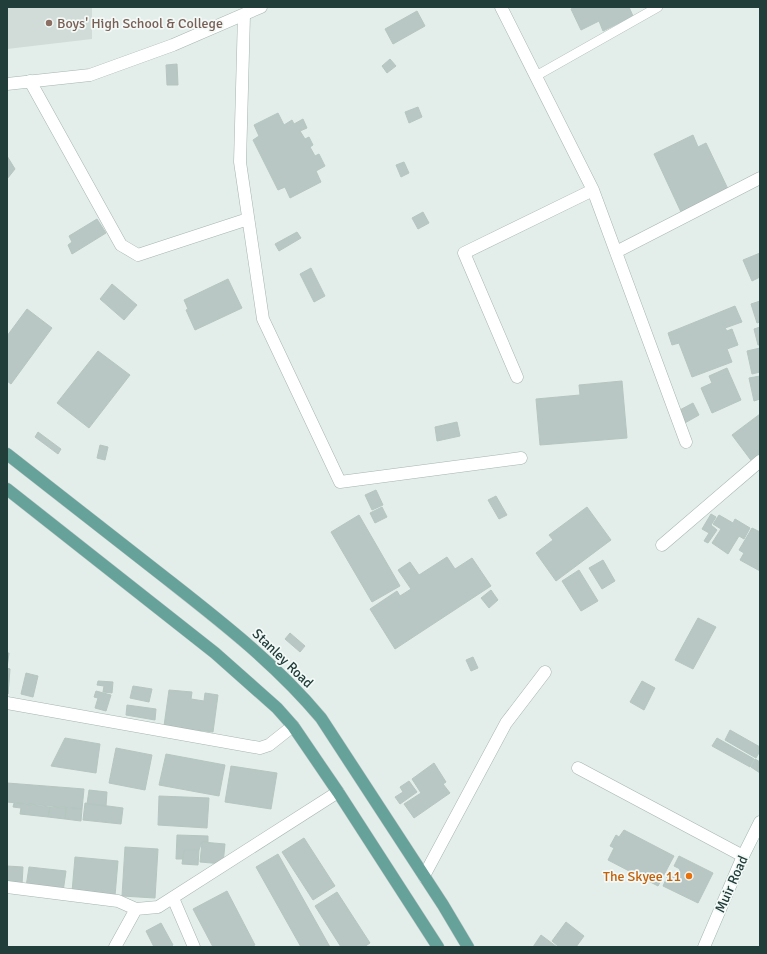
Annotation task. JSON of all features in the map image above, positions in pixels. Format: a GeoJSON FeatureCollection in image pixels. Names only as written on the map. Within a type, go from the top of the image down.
{"type":"FeatureCollection","features":[{"type":"Feature","properties":{"kind":"main road","name":"Stanley Road"},"geometry":{"type":"LineString","coordinates":[[7,454],[216,618],[261,655],[301,694],[320,718],[425,878],[468,947]]}},
{"type":"Feature","properties":{"kind":"main road"},"geometry":{"type":"LineString","coordinates":[[7,489],[215,653],[277,708],[293,726],[338,792],[438,947]]}},
{"type":"Feature","properties":{"kind":"street"},"geometry":{"type":"LineString","coordinates":[[7,84],[90,75],[173,45],[261,7]]}},
{"type":"Feature","properties":{"kind":"street"},"geometry":{"type":"LineString","coordinates":[[501,7],[593,190],[686,442]]}},
{"type":"Feature","properties":{"kind":"street"},"geometry":{"type":"LineString","coordinates":[[244,15],[240,162],[263,319],[340,482],[521,458]]}},
{"type":"Feature","properties":{"kind":"street"},"geometry":{"type":"LineString","coordinates":[[30,81],[121,245],[138,255],[248,219]]}},
{"type":"Feature","properties":{"kind":"street"},"geometry":{"type":"LineString","coordinates":[[616,252],[760,178]]}},
{"type":"Feature","properties":{"kind":"street"},"geometry":{"type":"LineString","coordinates":[[517,377],[464,253],[593,190]]}},
{"type":"Feature","properties":{"kind":"street"},"geometry":{"type":"LineString","coordinates":[[662,545],[760,461]]}},
{"type":"Feature","properties":{"kind":"street"},"geometry":{"type":"LineString","coordinates":[[425,878],[425,874],[506,723],[545,672]]}},
{"type":"Feature","properties":{"kind":"street"},"geometry":{"type":"LineString","coordinates":[[8,707],[260,748],[269,745],[293,726]]}},
{"type":"Feature","properties":{"kind":"street"},"geometry":{"type":"LineString","coordinates":[[578,768],[743,856]]}},
{"type":"Feature","properties":{"kind":"street"},"geometry":{"type":"LineString","coordinates":[[7,887],[118,901],[136,909],[158,907],[338,792]]}},
{"type":"Feature","properties":{"kind":"street","name":"Muir Road"},"geometry":{"type":"LineString","coordinates":[[704,947],[743,856],[760,822]]}},
{"type":"Feature","properties":{"kind":"street"},"geometry":{"type":"LineString","coordinates":[[173,898],[194,947]]}},
{"type":"Feature","properties":{"kind":"street"},"geometry":{"type":"LineString","coordinates":[[114,947],[136,909]]}},
{"type":"Feature","properties":{"kind":"lane"},"geometry":{"type":"LineString","coordinates":[[536,76],[658,7]]}},
{"type":"Feature","properties":{"kind":"shaded area","name":"Boys' High School & College"},"geometry":{"type":"Polygon","coordinates":[[[7,7],[92,7],[92,39],[7,49],[7,7]]]}},
{"type":"Feature","properties":{"kind":"building"},"geometry":{"type":"Polygon","coordinates":[[[575,7],[629,7],[633,16],[603,31],[599,21],[581,30],[571,9],[575,7]]]}},
{"type":"Feature","properties":{"kind":"building"},"geometry":{"type":"Polygon","coordinates":[[[417,11],[425,26],[393,44],[385,29],[417,11]]]}},
{"type":"Feature","properties":{"kind":"building"},"geometry":{"type":"Polygon","coordinates":[[[390,59],[396,66],[387,73],[382,66],[390,59]]]}},
{"type":"Feature","properties":{"kind":"building"},"geometry":{"type":"Polygon","coordinates":[[[177,64],[178,85],[167,85],[166,65],[177,64]]]}},
{"type":"Feature","properties":{"kind":"building"},"geometry":{"type":"Polygon","coordinates":[[[418,107],[422,117],[409,123],[405,112],[418,107]]]}},
{"type":"Feature","properties":{"kind":"building"},"geometry":{"type":"Polygon","coordinates":[[[278,113],[284,125],[292,120],[294,124],[303,119],[307,128],[300,131],[305,139],[309,137],[313,145],[310,147],[315,156],[319,154],[325,166],[316,171],[321,182],[290,198],[285,187],[278,190],[253,140],[259,136],[254,125],[278,113]]]}},
{"type":"Feature","properties":{"kind":"building"},"geometry":{"type":"Polygon","coordinates":[[[693,135],[698,147],[706,143],[728,189],[681,212],[654,154],[693,135]]]}},
{"type":"Feature","properties":{"kind":"building"},"geometry":{"type":"Polygon","coordinates":[[[7,156],[15,169],[7,179],[7,156]]]}},
{"type":"Feature","properties":{"kind":"building"},"geometry":{"type":"Polygon","coordinates":[[[404,162],[409,173],[401,177],[396,165],[404,162]]]}},
{"type":"Feature","properties":{"kind":"building"},"geometry":{"type":"Polygon","coordinates":[[[423,212],[429,223],[418,229],[412,218],[423,212]]]}},
{"type":"Feature","properties":{"kind":"building"},"geometry":{"type":"Polygon","coordinates":[[[97,219],[106,233],[72,254],[68,245],[72,242],[69,236],[97,219]]]}},
{"type":"Feature","properties":{"kind":"building"},"geometry":{"type":"Polygon","coordinates":[[[297,232],[301,238],[279,251],[275,244],[297,232]]]}},
{"type":"Feature","properties":{"kind":"building"},"geometry":{"type":"Polygon","coordinates":[[[760,253],[760,277],[752,281],[743,260],[760,253]]]}},
{"type":"Feature","properties":{"kind":"building"},"geometry":{"type":"Polygon","coordinates":[[[311,268],[325,296],[314,302],[300,274],[311,268]]]}},
{"type":"Feature","properties":{"kind":"building"},"geometry":{"type":"Polygon","coordinates":[[[228,279],[242,308],[195,330],[186,310],[188,309],[184,300],[228,279]]]}},
{"type":"Feature","properties":{"kind":"building"},"geometry":{"type":"Polygon","coordinates":[[[112,284],[137,305],[124,320],[100,299],[112,284]]]}},
{"type":"Feature","properties":{"kind":"building"},"geometry":{"type":"Polygon","coordinates":[[[760,301],[760,322],[757,323],[751,304],[760,301]]]}},
{"type":"Feature","properties":{"kind":"building"},"geometry":{"type":"Polygon","coordinates":[[[735,306],[742,322],[725,328],[727,331],[732,329],[738,345],[727,349],[732,362],[692,377],[679,343],[672,345],[668,333],[735,306]]]}},
{"type":"Feature","properties":{"kind":"building"},"geometry":{"type":"Polygon","coordinates":[[[27,309],[52,328],[11,384],[7,381],[7,336],[27,309]]]}},
{"type":"Feature","properties":{"kind":"building"},"geometry":{"type":"Polygon","coordinates":[[[760,327],[760,345],[758,345],[754,329],[760,327]]]}},
{"type":"Feature","properties":{"kind":"building"},"geometry":{"type":"Polygon","coordinates":[[[760,348],[760,372],[752,374],[747,351],[760,348]]]}},
{"type":"Feature","properties":{"kind":"building"},"geometry":{"type":"Polygon","coordinates":[[[98,351],[130,375],[89,428],[57,403],[98,351]]]}},
{"type":"Feature","properties":{"kind":"building"},"geometry":{"type":"Polygon","coordinates":[[[727,368],[741,400],[712,413],[701,388],[712,383],[709,376],[727,368]]]}},
{"type":"Feature","properties":{"kind":"building"},"geometry":{"type":"Polygon","coordinates":[[[760,376],[760,399],[754,401],[749,378],[760,376]]]}},
{"type":"Feature","properties":{"kind":"building"},"geometry":{"type":"Polygon","coordinates":[[[622,381],[627,438],[540,445],[536,399],[580,395],[579,385],[622,381]]]}},
{"type":"Feature","properties":{"kind":"building"},"geometry":{"type":"Polygon","coordinates":[[[693,403],[699,415],[683,424],[676,412],[693,403]]]}},
{"type":"Feature","properties":{"kind":"building"},"geometry":{"type":"Polygon","coordinates":[[[760,414],[760,458],[753,463],[732,435],[760,414]]]}},
{"type":"Feature","properties":{"kind":"building"},"geometry":{"type":"Polygon","coordinates":[[[457,422],[460,436],[437,441],[435,427],[457,422]]]}},
{"type":"Feature","properties":{"kind":"building"},"geometry":{"type":"Polygon","coordinates":[[[38,432],[61,449],[58,454],[35,437],[38,432]]]}},
{"type":"Feature","properties":{"kind":"building"},"geometry":{"type":"Polygon","coordinates":[[[100,445],[108,447],[105,460],[97,458],[100,445]]]}},
{"type":"Feature","properties":{"kind":"building"},"geometry":{"type":"Polygon","coordinates":[[[376,490],[383,505],[372,510],[365,495],[376,490]]]}},
{"type":"Feature","properties":{"kind":"building"},"geometry":{"type":"Polygon","coordinates":[[[496,496],[507,515],[499,519],[488,500],[496,496]]]}},
{"type":"Feature","properties":{"kind":"building"},"geometry":{"type":"Polygon","coordinates":[[[382,507],[387,517],[375,523],[370,513],[382,507]]]}},
{"type":"Feature","properties":{"kind":"building"},"geometry":{"type":"Polygon","coordinates":[[[587,507],[611,540],[556,581],[536,553],[553,540],[549,535],[587,507]]]}},
{"type":"Feature","properties":{"kind":"building"},"geometry":{"type":"Polygon","coordinates":[[[711,514],[716,517],[711,525],[717,530],[708,543],[704,541],[709,533],[702,529],[711,514]]]}},
{"type":"Feature","properties":{"kind":"building"},"geometry":{"type":"Polygon","coordinates":[[[359,515],[400,586],[372,602],[331,532],[359,515]]]}},
{"type":"Feature","properties":{"kind":"building"},"geometry":{"type":"Polygon","coordinates":[[[719,515],[733,523],[735,519],[750,528],[744,539],[739,536],[728,554],[712,543],[721,529],[713,524],[719,515]]]}},
{"type":"Feature","properties":{"kind":"building"},"geometry":{"type":"Polygon","coordinates":[[[752,528],[760,532],[760,571],[740,560],[744,553],[739,550],[752,528]]]}},
{"type":"Feature","properties":{"kind":"building"},"geometry":{"type":"Polygon","coordinates":[[[447,557],[455,569],[472,558],[491,586],[395,649],[370,609],[397,591],[400,596],[411,589],[398,570],[410,562],[419,575],[447,557]]]}},
{"type":"Feature","properties":{"kind":"building"},"geometry":{"type":"Polygon","coordinates":[[[603,560],[615,581],[602,589],[589,568],[603,560]]]}},
{"type":"Feature","properties":{"kind":"building"},"geometry":{"type":"Polygon","coordinates":[[[579,570],[598,601],[581,611],[562,581],[579,570]]]}},
{"type":"Feature","properties":{"kind":"building"},"geometry":{"type":"Polygon","coordinates":[[[491,590],[498,600],[489,608],[481,598],[491,590]]]}},
{"type":"Feature","properties":{"kind":"building"},"geometry":{"type":"Polygon","coordinates":[[[698,618],[716,627],[693,669],[675,660],[698,618]]]}},
{"type":"Feature","properties":{"kind":"building"},"geometry":{"type":"Polygon","coordinates":[[[290,633],[305,646],[300,652],[285,639],[290,633]]]}},
{"type":"Feature","properties":{"kind":"building"},"geometry":{"type":"Polygon","coordinates":[[[7,653],[9,653],[7,666],[7,653]]]}},
{"type":"Feature","properties":{"kind":"building"},"geometry":{"type":"Polygon","coordinates":[[[473,657],[478,668],[471,671],[466,660],[473,657]]]}},
{"type":"Feature","properties":{"kind":"building"},"geometry":{"type":"Polygon","coordinates":[[[7,668],[10,669],[8,694],[7,668]]]}},
{"type":"Feature","properties":{"kind":"building"},"geometry":{"type":"Polygon","coordinates":[[[26,673],[38,676],[33,697],[21,694],[26,673]]]}},
{"type":"Feature","properties":{"kind":"building"},"geometry":{"type":"Polygon","coordinates":[[[98,681],[113,682],[112,693],[103,692],[104,686],[97,685],[98,681]]]}},
{"type":"Feature","properties":{"kind":"building"},"geometry":{"type":"Polygon","coordinates":[[[642,681],[655,688],[644,710],[630,702],[642,681]]]}},
{"type":"Feature","properties":{"kind":"building"},"geometry":{"type":"Polygon","coordinates":[[[133,686],[152,689],[149,702],[130,698],[133,686]]]}},
{"type":"Feature","properties":{"kind":"building"},"geometry":{"type":"Polygon","coordinates":[[[169,690],[192,692],[191,699],[204,701],[205,693],[218,695],[213,732],[164,726],[169,690]]]}},
{"type":"Feature","properties":{"kind":"building"},"geometry":{"type":"Polygon","coordinates":[[[96,691],[111,695],[106,711],[95,708],[98,698],[94,697],[96,691]]]}},
{"type":"Feature","properties":{"kind":"building"},"geometry":{"type":"Polygon","coordinates":[[[127,705],[156,709],[155,720],[126,715],[127,705]]]}},
{"type":"Feature","properties":{"kind":"building"},"geometry":{"type":"Polygon","coordinates":[[[730,730],[760,747],[760,751],[756,758],[725,740],[730,730]]]}},
{"type":"Feature","properties":{"kind":"building"},"geometry":{"type":"Polygon","coordinates":[[[65,738],[100,744],[96,773],[51,766],[65,738]]]}},
{"type":"Feature","properties":{"kind":"building"},"geometry":{"type":"Polygon","coordinates":[[[717,738],[754,759],[750,767],[712,746],[717,738]]]}},
{"type":"Feature","properties":{"kind":"building"},"geometry":{"type":"Polygon","coordinates":[[[116,748],[152,755],[145,790],[109,783],[116,748]]]}},
{"type":"Feature","properties":{"kind":"building"},"geometry":{"type":"Polygon","coordinates":[[[166,754],[225,765],[219,796],[159,785],[166,754]]]}},
{"type":"Feature","properties":{"kind":"building"},"geometry":{"type":"Polygon","coordinates":[[[755,759],[760,762],[760,773],[751,767],[755,759]]]}},
{"type":"Feature","properties":{"kind":"building"},"geometry":{"type":"Polygon","coordinates":[[[434,763],[446,782],[443,784],[450,793],[414,818],[404,804],[421,793],[412,779],[434,763]]]}},
{"type":"Feature","properties":{"kind":"building"},"geometry":{"type":"Polygon","coordinates":[[[231,766],[277,773],[271,809],[225,802],[231,766]]]}},
{"type":"Feature","properties":{"kind":"building"},"geometry":{"type":"Polygon","coordinates":[[[409,781],[417,792],[400,804],[395,797],[403,792],[400,787],[409,781]]]}},
{"type":"Feature","properties":{"kind":"building"},"geometry":{"type":"Polygon","coordinates":[[[7,783],[84,789],[82,809],[7,802],[7,783]]]}},
{"type":"Feature","properties":{"kind":"building"},"geometry":{"type":"Polygon","coordinates":[[[89,790],[107,792],[106,806],[87,804],[89,790]]]}},
{"type":"Feature","properties":{"kind":"building"},"geometry":{"type":"Polygon","coordinates":[[[159,796],[209,798],[207,828],[158,825],[159,796]]]}},
{"type":"Feature","properties":{"kind":"building"},"geometry":{"type":"Polygon","coordinates":[[[14,803],[50,807],[48,817],[20,814],[21,808],[13,807],[14,803]]]}},
{"type":"Feature","properties":{"kind":"building"},"geometry":{"type":"Polygon","coordinates":[[[85,803],[123,808],[121,824],[83,820],[85,803]]]}},
{"type":"Feature","properties":{"kind":"building"},"geometry":{"type":"Polygon","coordinates":[[[50,807],[66,808],[65,819],[48,817],[50,807]]]}},
{"type":"Feature","properties":{"kind":"building"},"geometry":{"type":"Polygon","coordinates":[[[66,808],[82,809],[81,821],[65,819],[66,808]]]}},
{"type":"Feature","properties":{"kind":"building"},"geometry":{"type":"Polygon","coordinates":[[[624,830],[674,856],[658,886],[608,860],[614,848],[610,846],[616,835],[619,837],[624,830]]]}},
{"type":"Feature","properties":{"kind":"building"},"geometry":{"type":"Polygon","coordinates":[[[177,835],[208,836],[208,842],[202,842],[199,850],[184,850],[183,859],[176,859],[177,835]]]}},
{"type":"Feature","properties":{"kind":"building"},"geometry":{"type":"Polygon","coordinates":[[[304,838],[335,886],[313,900],[282,852],[304,838]]]}},
{"type":"Feature","properties":{"kind":"building"},"geometry":{"type":"Polygon","coordinates":[[[202,842],[225,844],[223,864],[200,862],[202,842]]]}},
{"type":"Feature","properties":{"kind":"building"},"geometry":{"type":"Polygon","coordinates":[[[125,847],[158,849],[155,898],[122,896],[125,847]]]}},
{"type":"Feature","properties":{"kind":"building"},"geometry":{"type":"Polygon","coordinates":[[[184,850],[199,850],[198,865],[182,864],[184,850]]]}},
{"type":"Feature","properties":{"kind":"building"},"geometry":{"type":"Polygon","coordinates":[[[278,854],[330,947],[301,947],[256,867],[278,854]]]}},
{"type":"Feature","properties":{"kind":"building"},"geometry":{"type":"Polygon","coordinates":[[[679,856],[713,873],[698,903],[663,886],[668,875],[675,878],[680,869],[674,866],[679,856]]]}},
{"type":"Feature","properties":{"kind":"building"},"geometry":{"type":"Polygon","coordinates":[[[75,857],[118,861],[115,896],[72,892],[75,857]]]}},
{"type":"Feature","properties":{"kind":"building"},"geometry":{"type":"Polygon","coordinates":[[[7,866],[23,867],[22,885],[7,884],[7,866]]]}},
{"type":"Feature","properties":{"kind":"building"},"geometry":{"type":"Polygon","coordinates":[[[29,867],[66,871],[63,892],[26,887],[29,867]]]}},
{"type":"Feature","properties":{"kind":"building"},"geometry":{"type":"Polygon","coordinates":[[[227,891],[255,945],[250,947],[213,947],[193,909],[227,891]]]}},
{"type":"Feature","properties":{"kind":"building"},"geometry":{"type":"Polygon","coordinates":[[[337,892],[370,943],[364,947],[341,947],[315,906],[337,892]]]}},
{"type":"Feature","properties":{"kind":"building"},"geometry":{"type":"Polygon","coordinates":[[[566,922],[584,936],[576,947],[559,947],[552,941],[566,922]]]}},
{"type":"Feature","properties":{"kind":"building"},"geometry":{"type":"Polygon","coordinates":[[[161,923],[173,945],[170,947],[154,947],[146,931],[161,923]]]}},
{"type":"Feature","properties":{"kind":"building"},"geometry":{"type":"Polygon","coordinates":[[[541,935],[557,947],[533,947],[541,935]]]}},
{"type":"Feature","properties":{"kind":"place","name":"Boys' High School & College"},"geometry":{"type":"Point","coordinates":[49,23]}},
{"type":"Feature","properties":{"kind":"place","name":"The Skyee 11"},"geometry":{"type":"Point","coordinates":[689,876]}}]}
